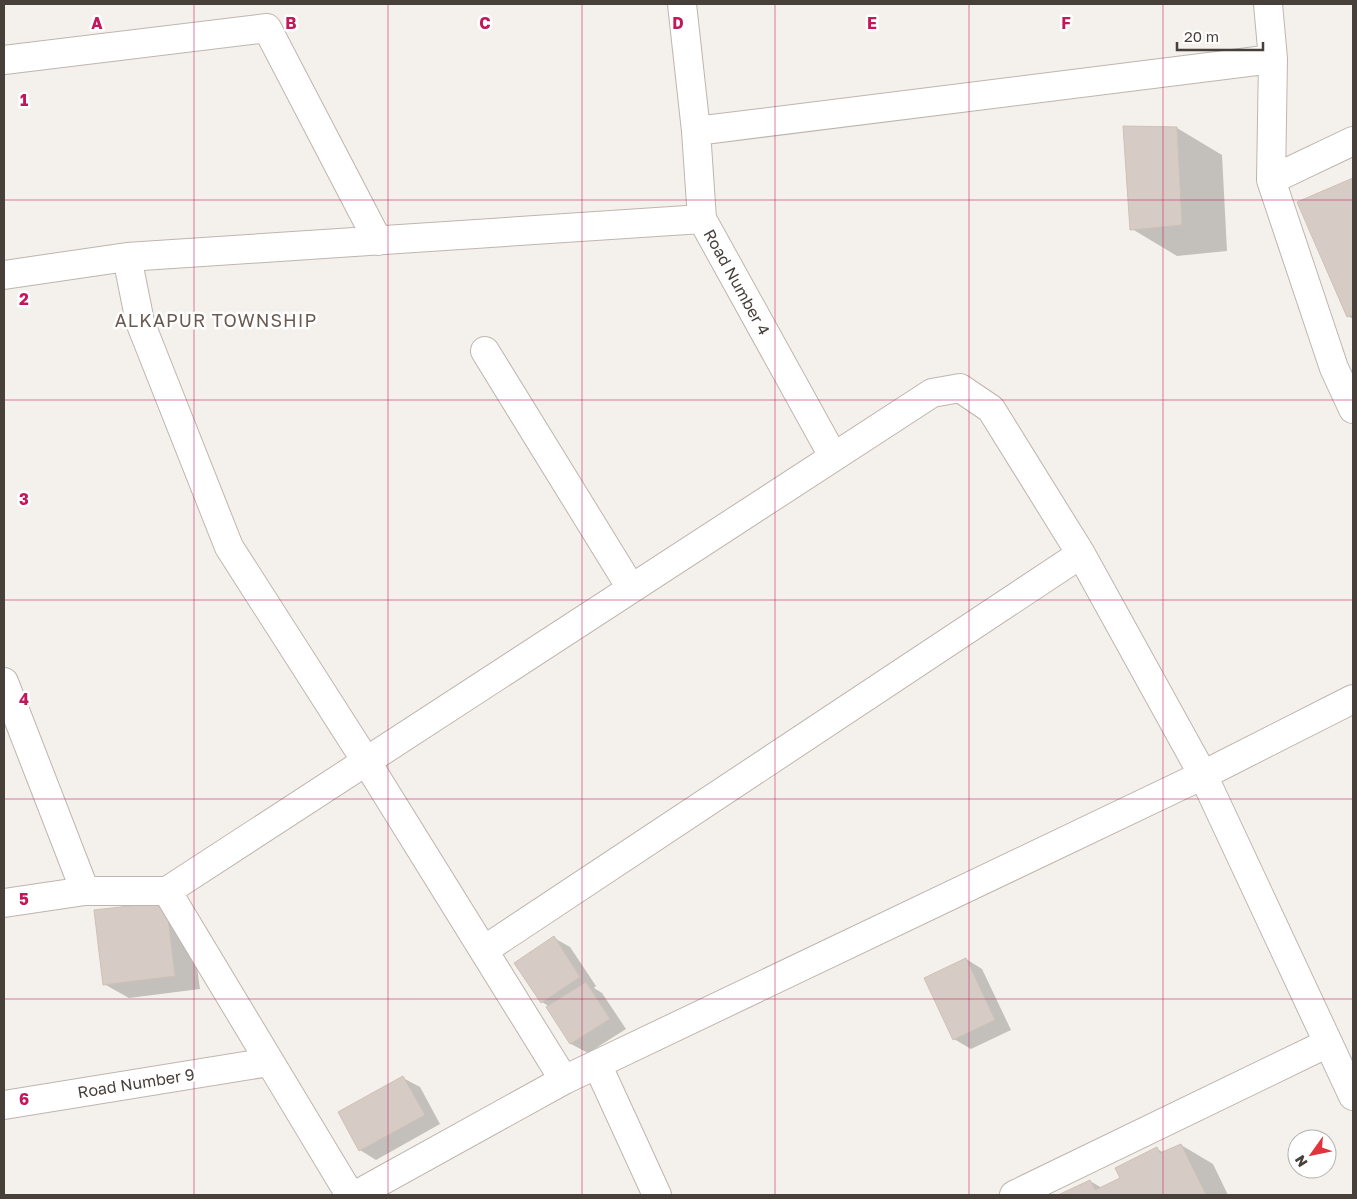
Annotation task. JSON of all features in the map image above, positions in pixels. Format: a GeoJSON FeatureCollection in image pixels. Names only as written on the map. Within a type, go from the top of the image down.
{"type":"FeatureCollection","features":[{"type":"Feature","properties":{"kind":"street","name":"Road Number 4"},"geometry":{"type":"LineString","coordinates":[[682,4],[696,131],[702,219],[833,456]]}},
{"type":"Feature","properties":{"kind":"street"},"geometry":{"type":"LineString","coordinates":[[1268,4],[1273,59],[1271,180],[1344,363],[1353,409]]}},
{"type":"Feature","properties":{"kind":"street"},"geometry":{"type":"LineString","coordinates":[[4,60],[267,28],[378,241]]}},
{"type":"Feature","properties":{"kind":"street"},"geometry":{"type":"LineString","coordinates":[[696,131],[1273,59]]}},
{"type":"Feature","properties":{"kind":"street"},"geometry":{"type":"LineString","coordinates":[[1271,180],[1353,141]]}},
{"type":"Feature","properties":{"kind":"street"},"geometry":{"type":"LineString","coordinates":[[4,275],[127,257],[702,219]]}},
{"type":"Feature","properties":{"kind":"street"},"geometry":{"type":"LineString","coordinates":[[127,257],[140,322],[229,547],[366,761],[564,1080]]}},
{"type":"Feature","properties":{"kind":"street"},"geometry":{"type":"LineString","coordinates":[[486,351],[631,588]]}},
{"type":"Feature","properties":{"kind":"street"},"geometry":{"type":"LineString","coordinates":[[4,903],[85,891],[167,891],[932,392],[960,388],[991,408],[1081,554],[1203,775],[1353,1096]]}},
{"type":"Feature","properties":{"kind":"street"},"geometry":{"type":"LineString","coordinates":[[484,950],[1081,554]]}},
{"type":"Feature","properties":{"kind":"street"},"geometry":{"type":"LineString","coordinates":[[4,682],[85,891]]}},
{"type":"Feature","properties":{"kind":"street"},"geometry":{"type":"LineString","coordinates":[[356,1195],[564,1080],[1203,775],[1353,699]]}},
{"type":"Feature","properties":{"kind":"street"},"geometry":{"type":"LineString","coordinates":[[167,891],[350,1195]]}},
{"type":"Feature","properties":{"kind":"street"},"geometry":{"type":"LineString","coordinates":[[1014,1195],[1328,1043]]}},
{"type":"Feature","properties":{"kind":"street","name":"Road Number 9"},"geometry":{"type":"LineString","coordinates":[[4,1105],[269,1062]]}},
{"type":"Feature","properties":{"kind":"street"},"geometry":{"type":"LineString","coordinates":[[597,1064],[657,1195]]}},
{"type":"Feature","properties":{"kind":"building"},"geometry":{"type":"Polygon","coordinates":[[[1123,126],[1177,127],[1182,225],[1130,230],[1123,126]]]}},
{"type":"Feature","properties":{"kind":"building"},"geometry":{"type":"Polygon","coordinates":[[[1353,178],[1353,315],[1347,317],[1297,202],[1353,178]]]}},
{"type":"Feature","properties":{"kind":"building"},"geometry":{"type":"Polygon","coordinates":[[[166,902],[175,976],[103,985],[94,910],[166,902]]]}},
{"type":"Feature","properties":{"kind":"building"},"geometry":{"type":"Polygon","coordinates":[[[554,936],[580,977],[541,1003],[514,963],[554,936]]]}},
{"type":"Feature","properties":{"kind":"building"},"geometry":{"type":"Polygon","coordinates":[[[966,958],[995,1020],[953,1040],[924,978],[966,958]]]}},
{"type":"Feature","properties":{"kind":"building"},"geometry":{"type":"Polygon","coordinates":[[[586,982],[610,1019],[570,1044],[546,1007],[586,982]]]}},
{"type":"Feature","properties":{"kind":"building"},"geometry":{"type":"Polygon","coordinates":[[[403,1076],[425,1115],[359,1151],[338,1112],[403,1076]]]}},
{"type":"Feature","properties":{"kind":"building"},"geometry":{"type":"Polygon","coordinates":[[[1181,1144],[1206,1195],[1058,1195],[1090,1180],[1095,1190],[1120,1178],[1115,1168],[1157,1147],[1160,1153],[1181,1144]]]}},
{"type":"Feature","properties":{"kind":"district","name":"ALKAPUR TOWNSHIP"},"geometry":{"type":"Point","coordinates":[216,321]}}]}
